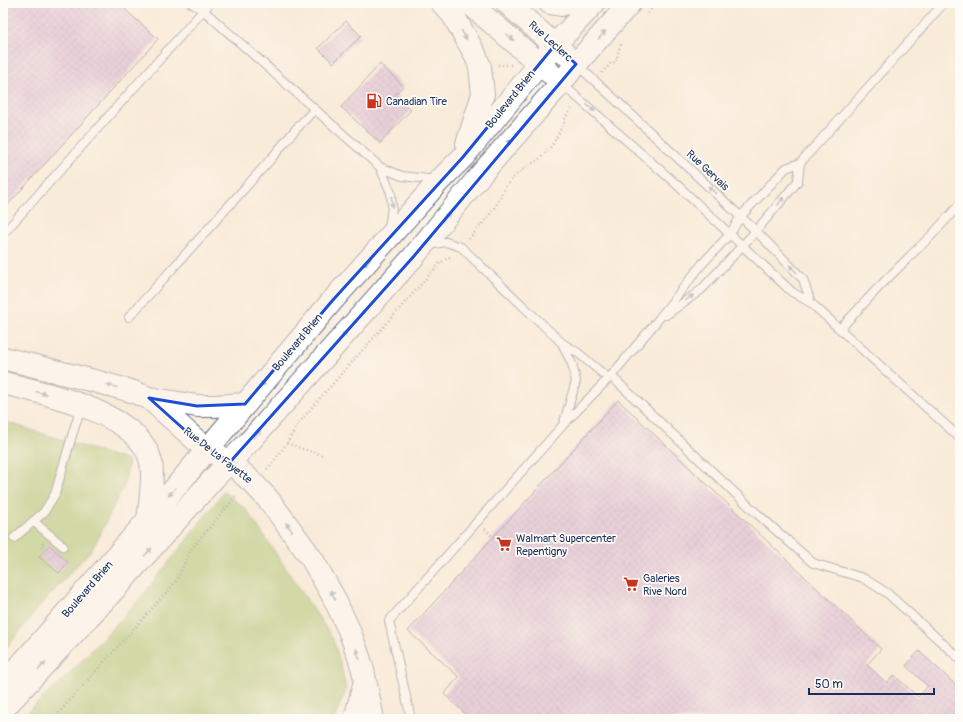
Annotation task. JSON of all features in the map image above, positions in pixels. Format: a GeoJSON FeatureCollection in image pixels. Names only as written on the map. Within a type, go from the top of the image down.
{"type":"FeatureCollection","features":[{"type":"Feature","properties":{"kind":"main road"},"geometry":{"type":"LineString","coordinates":[[442,3],[453,15],[475,54],[480,67],[483,94],[462,157]]}},
{"type":"Feature","properties":{"kind":"main road"},"geometry":{"type":"LineString","coordinates":[[469,3],[540,63],[561,83]]}},
{"type":"Feature","properties":{"kind":"main road","name":"Rue Leclerc"},"geometry":{"type":"LineString","coordinates":[[507,3],[576,64]]}},
{"type":"Feature","properties":{"kind":"main road"},"geometry":{"type":"LineString","coordinates":[[550,3],[561,5],[566,3]]}},
{"type":"Feature","properties":{"kind":"main road","name":"Boulevard Brien"},"geometry":{"type":"LineString","coordinates":[[6,693],[148,520],[332,301],[462,157],[555,45],[594,3]]}},
{"type":"Feature","properties":{"kind":"main road","name":"Boulevard Brien"},"geometry":{"type":"LineString","coordinates":[[6,693],[122,581],[250,441],[414,256],[482,173],[576,64],[638,8]]}},
{"type":"Feature","properties":{"kind":"main road","name":"Rue De La Fayette"},"geometry":{"type":"LineString","coordinates":[[3,358],[131,391],[149,398],[208,449],[230,462],[252,482],[269,500],[312,559],[333,596],[359,657],[373,719]]}},
{"type":"Feature","properties":{"kind":"main road"},"geometry":{"type":"LineString","coordinates":[[3,384],[53,396],[82,405],[127,428],[140,440],[150,457],[152,469],[148,520]]}},
{"type":"Feature","properties":{"kind":"main road"},"geometry":{"type":"LineString","coordinates":[[149,398],[197,406],[245,404]]}},
{"type":"Feature","properties":{"kind":"main road"},"geometry":{"type":"LineString","coordinates":[[355,719],[365,681]]}},
{"type":"Feature","properties":{"kind":"lane"},"geometry":{"type":"LineString","coordinates":[[191,3],[203,10],[380,167],[402,176],[439,181]]}},
{"type":"Feature","properties":{"kind":"lane"},"geometry":{"type":"LineString","coordinates":[[3,234],[210,3]]}},
{"type":"Feature","properties":{"kind":"lane"},"geometry":{"type":"LineString","coordinates":[[411,719],[389,621],[563,425],[610,377],[702,264],[730,234],[740,216],[786,168],[800,163],[944,3]]}},
{"type":"Feature","properties":{"kind":"lane","name":"Rue Gervais"},"geometry":{"type":"LineString","coordinates":[[576,64],[756,231],[803,279],[811,302]]}},
{"type":"Feature","properties":{"kind":"lane","name":"Rue Gervais"},"geometry":{"type":"LineString","coordinates":[[561,83],[676,184],[792,292],[811,302],[960,438]]}},
{"type":"Feature","properties":{"kind":"lane"},"geometry":{"type":"LineString","coordinates":[[129,318],[296,129],[315,110]]}},
{"type":"Feature","properties":{"kind":"lane"},"geometry":{"type":"LineString","coordinates":[[657,321],[701,290],[756,231],[798,181],[800,163]]}},
{"type":"Feature","properties":{"kind":"lane"},"geometry":{"type":"LineString","coordinates":[[380,167],[391,193],[392,207],[388,238]]}},
{"type":"Feature","properties":{"kind":"lane"},"geometry":{"type":"LineString","coordinates":[[840,329],[931,236],[960,204]]}},
{"type":"Feature","properties":{"kind":"lane"},"geometry":{"type":"LineString","coordinates":[[414,256],[430,244],[446,242],[461,247],[562,343],[577,352],[610,377],[753,510],[813,563],[862,578],[887,593],[960,659]]}},
{"type":"Feature","properties":{"kind":"lane"},"geometry":{"type":"LineString","coordinates":[[562,343],[572,364],[576,381],[563,425]]}},
{"type":"Feature","properties":{"kind":"lane"},"geometry":{"type":"LineString","coordinates":[[14,538],[44,512],[55,494],[82,405]]}},
{"type":"Feature","properties":{"kind":"lane"},"geometry":{"type":"LineString","coordinates":[[34,521],[63,546]]}},
{"type":"Feature","properties":{"kind":"path"},"geometry":{"type":"LineString","coordinates":[[638,8],[656,3]]}},
{"type":"Feature","properties":{"kind":"path"},"geometry":{"type":"LineString","coordinates":[[611,63],[616,62],[619,49],[623,41]]}},
{"type":"Feature","properties":{"kind":"path"},"geometry":{"type":"LineString","coordinates":[[493,65],[516,65]]}},
{"type":"Feature","properties":{"kind":"path"},"geometry":{"type":"LineString","coordinates":[[467,240],[488,218],[506,186],[512,179],[519,172],[538,160],[549,149],[564,123],[566,116]]}},
{"type":"Feature","properties":{"kind":"path"},"geometry":{"type":"LineString","coordinates":[[264,472],[272,464],[287,443],[298,424],[324,394],[440,263],[456,252]]}},
{"type":"Feature","properties":{"kind":"path"},"geometry":{"type":"LineString","coordinates":[[287,443],[322,455]]}},
{"type":"Feature","properties":{"kind":"path"},"geometry":{"type":"LineString","coordinates":[[53,719],[174,584],[186,557],[192,548],[238,495]]}},
{"type":"Feature","properties":{"kind":"highlighted area"},"geometry":{"type":"Polygon","coordinates":[[[555,45],[576,64],[414,256],[230,462],[197,441],[149,398],[197,406],[245,404],[332,301],[463,157],[555,45]]]}},
{"type":"Feature","properties":{"kind":"green space"},"geometry":{"type":"Polygon","coordinates":[[[3,421],[129,461],[124,485],[93,548],[38,608],[3,652],[3,421]]]}},
{"type":"Feature","properties":{"kind":"green space"},"geometry":{"type":"Polygon","coordinates":[[[224,492],[246,509],[332,637],[340,661],[346,690],[334,719],[23,719],[22,717],[65,678],[140,599],[224,492]]]}},
{"type":"Feature","properties":{"kind":"building"},"geometry":{"type":"Polygon","coordinates":[[[3,3],[118,3],[158,39],[3,210],[3,3]]]}},
{"type":"Feature","properties":{"kind":"building"},"geometry":{"type":"Polygon","coordinates":[[[346,21],[361,36],[333,63],[318,48],[346,21]]]}},
{"type":"Feature","properties":{"kind":"building","name":"Canadian Tire"},"geometry":{"type":"Polygon","coordinates":[[[380,64],[403,86],[395,95],[411,110],[380,143],[341,107],[380,64]]]}},
{"type":"Feature","properties":{"kind":"building","name":"Galeries Rive Nord"},"geometry":{"type":"Polygon","coordinates":[[[618,400],[881,649],[867,665],[887,683],[894,675],[918,697],[928,686],[906,666],[919,651],[960,689],[960,719],[471,719],[444,694],[459,677],[408,631],[618,400]]]}},
{"type":"Feature","properties":{"kind":"building"},"geometry":{"type":"Polygon","coordinates":[[[49,545],[68,562],[59,573],[39,557],[49,545]]]}},
{"type":"Feature","properties":{"kind":"place","name":"Canadian Tire"},"geometry":{"type":"Point","coordinates":[374,101]}},
{"type":"Feature","properties":{"kind":"place","name":"Walmart Supercenter Repentigny"},"geometry":{"type":"Point","coordinates":[504,544]}},
{"type":"Feature","properties":{"kind":"place","name":"Galeries Rive Nord"},"geometry":{"type":"Point","coordinates":[631,584]}}]}
